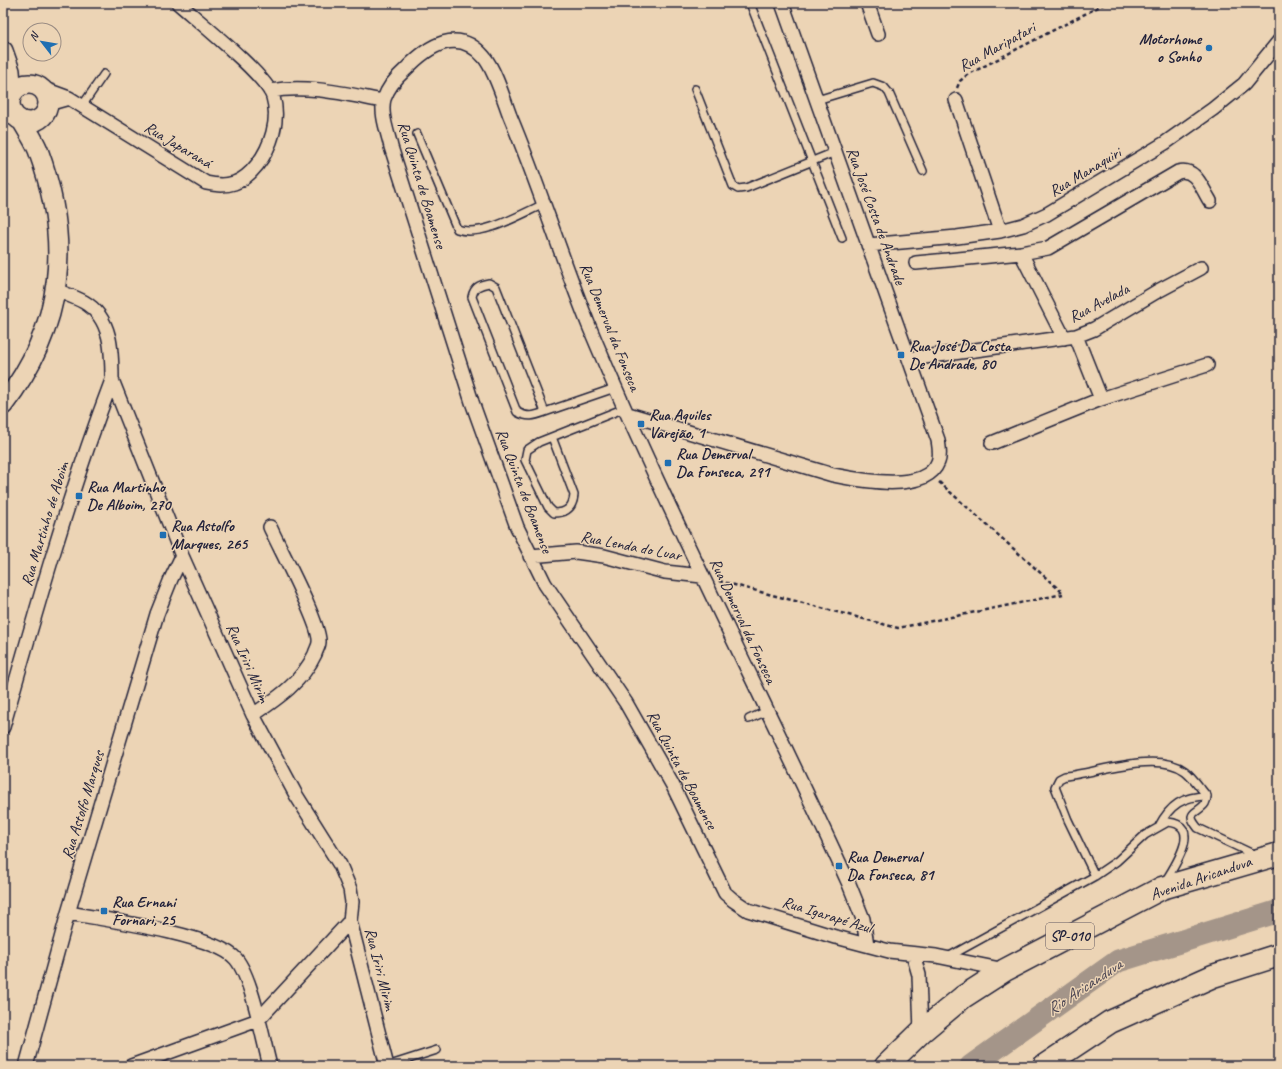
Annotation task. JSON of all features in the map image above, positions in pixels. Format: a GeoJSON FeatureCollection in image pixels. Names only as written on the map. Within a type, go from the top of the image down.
{"type":"FeatureCollection","features":[{"type":"Feature","properties":{"kind":"highway","name":"Avenida Aricanduva"},"geometry":{"type":"LineString","coordinates":[[886,1066],[921,1032],[962,997],[1005,970],[1162,888],[1270,856]]}},
{"type":"Feature","properties":{"kind":"highway"},"geometry":{"type":"LineString","coordinates":[[1044,1066],[1110,1022],[1213,976],[1279,955]]}},
{"type":"Feature","properties":{"kind":"main road"},"geometry":{"type":"LineString","coordinates":[[3,51],[10,71],[12,95],[10,108],[16,118],[22,121],[32,122],[41,98]]}},
{"type":"Feature","properties":{"kind":"main road"},"geometry":{"type":"LineString","coordinates":[[10,71],[41,98]]}},
{"type":"Feature","properties":{"kind":"main road"},"geometry":{"type":"LineString","coordinates":[[12,95],[20,86],[41,98]]}},
{"type":"Feature","properties":{"kind":"main road"},"geometry":{"type":"LineString","coordinates":[[37,149],[41,98]]}},
{"type":"Feature","properties":{"kind":"main road"},"geometry":{"type":"LineString","coordinates":[[3,405],[22,379],[33,358],[47,325],[56,290],[58,247],[56,212],[37,149],[22,121]]}},
{"type":"Feature","properties":{"kind":"street","name":"Rua Japaraná"},"geometry":{"type":"LineString","coordinates":[[41,98],[69,98],[206,183],[227,186],[238,182],[264,157],[270,143],[275,123],[273,96],[250,69],[178,3]]}},
{"type":"Feature","properties":{"kind":"street","name":"Rua José Costa de Andrade"},"geometry":{"type":"LineString","coordinates":[[782,3],[938,440],[940,453],[938,463],[929,473]]}},
{"type":"Feature","properties":{"kind":"street"},"geometry":{"type":"LineString","coordinates":[[867,3],[878,34]]}},
{"type":"Feature","properties":{"kind":"street","name":"Rua Demerval da Fonseca"},"geometry":{"type":"LineString","coordinates":[[383,101],[395,80],[419,56],[438,44],[451,40],[464,42],[474,47],[490,64],[544,204],[578,300],[615,388],[702,576],[849,884],[863,919],[867,945]]}},
{"type":"Feature","properties":{"kind":"street","name":"Rua Manaquiri"},"geometry":{"type":"LineString","coordinates":[[868,245],[957,237],[1000,231],[1023,225],[1047,214],[1165,143],[1213,109],[1244,84],[1279,41]]}},
{"type":"Feature","properties":{"kind":"street"},"geometry":{"type":"LineString","coordinates":[[270,91],[289,87],[303,88],[383,101]]}},
{"type":"Feature","properties":{"kind":"street"},"geometry":{"type":"LineString","coordinates":[[956,100],[1000,231]]}},
{"type":"Feature","properties":{"kind":"street","name":"Rua Quinta de Boamense"},"geometry":{"type":"LineString","coordinates":[[383,101],[384,118],[391,147],[445,320],[508,504],[530,556],[552,594],[626,703],[672,784],[725,893],[733,900]]}},
{"type":"Feature","properties":{"kind":"street"},"geometry":{"type":"LineString","coordinates":[[916,263],[1021,253],[1048,248],[1178,172],[1186,170],[1193,173],[1210,201]]}},
{"type":"Feature","properties":{"kind":"street"},"geometry":{"type":"LineString","coordinates":[[1021,253],[1070,337],[1101,399]]}},
{"type":"Feature","properties":{"kind":"street","name":"Rua Avelada"},"geometry":{"type":"LineString","coordinates":[[910,359],[1070,337],[1094,329],[1156,292],[1201,268]]}},
{"type":"Feature","properties":{"kind":"street","name":"Rua Iriri Mirim"},"geometry":{"type":"LineString","coordinates":[[56,290],[85,303],[100,317],[108,334],[112,351],[112,380],[182,556],[253,715],[296,795],[340,865],[350,889],[352,902],[350,921],[387,1066]]}},
{"type":"Feature","properties":{"kind":"street"},"geometry":{"type":"LineString","coordinates":[[992,443],[1101,399],[1207,365]]}},
{"type":"Feature","properties":{"kind":"street","name":"Rua Martinho de Aboim"},"geometry":{"type":"LineString","coordinates":[[3,727],[67,509],[89,439],[112,380]]}},
{"type":"Feature","properties":{"kind":"street"},"geometry":{"type":"LineString","coordinates":[[626,411],[833,475],[867,482],[899,483],[929,473]]}},
{"type":"Feature","properties":{"kind":"street"},"geometry":{"type":"LineString","coordinates":[[253,715],[278,699],[294,685],[310,664],[320,643],[318,632],[270,527]]}},
{"type":"Feature","properties":{"kind":"street","name":"Rua Lenda do Luar"},"geometry":{"type":"LineString","coordinates":[[530,556],[576,552],[604,556],[665,572],[702,576]]}},
{"type":"Feature","properties":{"kind":"street","name":"Rua Astolfo Marques"},"geometry":{"type":"LineString","coordinates":[[26,1066],[68,913],[157,614],[182,556]]}},
{"type":"Feature","properties":{"kind":"street","name":"Rua Igarapé Azul"},"geometry":{"type":"LineString","coordinates":[[733,900],[748,910],[889,951],[1005,970]]}},
{"type":"Feature","properties":{"kind":"street"},"geometry":{"type":"LineString","coordinates":[[68,913],[166,931],[216,945],[227,951],[237,960],[248,982],[270,1066]]}},
{"type":"Feature","properties":{"kind":"street"},"geometry":{"type":"LineString","coordinates":[[131,1066],[145,1064],[258,1020],[350,921]]}},
{"type":"Feature","properties":{"kind":"street"},"geometry":{"type":"LineString","coordinates":[[913,954],[919,975],[921,1032]]}},
{"type":"Feature","properties":{"kind":"lane"},"geometry":{"type":"LineString","coordinates":[[750,3],[842,238]]}},
{"type":"Feature","properties":{"kind":"lane"},"geometry":{"type":"LineString","coordinates":[[82,106],[104,74]]}},
{"type":"Feature","properties":{"kind":"lane"},"geometry":{"type":"LineString","coordinates":[[817,100],[873,83],[879,84],[889,93],[923,171]]}},
{"type":"Feature","properties":{"kind":"lane"},"geometry":{"type":"LineString","coordinates":[[695,89],[733,186],[738,189],[746,188],[835,152]]}},
{"type":"Feature","properties":{"kind":"lane"},"geometry":{"type":"LineString","coordinates":[[417,134],[457,229],[467,232],[481,230],[544,204]]}},
{"type":"Feature","properties":{"kind":"lane"},"geometry":{"type":"LineString","coordinates":[[545,412],[496,287],[489,283],[477,287],[472,297],[517,412],[531,417],[615,388]]}},
{"type":"Feature","properties":{"kind":"lane"},"geometry":{"type":"LineString","coordinates":[[552,436],[574,494],[573,502],[569,509],[562,513],[554,513],[548,507],[525,460],[527,450],[538,442],[552,436],[626,411]]}},
{"type":"Feature","properties":{"kind":"lane"},"geometry":{"type":"LineString","coordinates":[[749,720],[767,711]]}},
{"type":"Feature","properties":{"kind":"lane"},"geometry":{"type":"LineString","coordinates":[[1095,876],[1055,787],[1059,779],[1065,776],[1106,768],[1166,762],[1185,771],[1207,796]]}},
{"type":"Feature","properties":{"kind":"lane"},"geometry":{"type":"LineString","coordinates":[[1159,826],[1165,814],[1174,805],[1196,796],[1207,796]]}},
{"type":"Feature","properties":{"kind":"lane"},"geometry":{"type":"LineString","coordinates":[[1207,796],[1204,805],[1195,811],[1193,815],[1193,820],[1198,828],[1270,856]]}},
{"type":"Feature","properties":{"kind":"lane"},"geometry":{"type":"LineString","coordinates":[[945,959],[1095,876],[1117,860],[1145,836],[1159,826],[1168,822],[1178,825],[1185,838],[1183,852],[1162,888]]}},
{"type":"Feature","properties":{"kind":"lane"},"geometry":{"type":"LineString","coordinates":[[387,1066],[437,1050]]}},
{"type":"Feature","properties":{"kind":"path","name":"Rua Maripatari"},"geometry":{"type":"LineString","coordinates":[[956,100],[956,89],[960,81],[967,74],[1106,3]]}},
{"type":"Feature","properties":{"kind":"path"},"geometry":{"type":"LineString","coordinates":[[702,576],[898,628],[1063,594],[929,473]]}},
{"type":"Feature","properties":{"kind":"waterway","name":"Rio Aricanduva"},"geometry":{"type":"LineString","coordinates":[[971,1066],[1118,961],[1279,911]]}},
{"type":"Feature","properties":{"kind":"place","name":"Motorhome o Sonho"},"geometry":{"type":"Point","coordinates":[1209,48]}},
{"type":"Feature","properties":{"kind":"place","name":"Rua José Da Costa De Andrade, 80"},"geometry":{"type":"Point","coordinates":[901,355]}},
{"type":"Feature","properties":{"kind":"place","name":"Rua Aquiles Varejão, 1"},"geometry":{"type":"Point","coordinates":[641,424]}},
{"type":"Feature","properties":{"kind":"place","name":"Rua Demerval Da Fonseca, 291"},"geometry":{"type":"Point","coordinates":[668,463]}},
{"type":"Feature","properties":{"kind":"place","name":"Rua Martinho De Alboim, 270"},"geometry":{"type":"Point","coordinates":[79,496]}},
{"type":"Feature","properties":{"kind":"place","name":"Rua Astolfo Marques, 265"},"geometry":{"type":"Point","coordinates":[163,535]}},
{"type":"Feature","properties":{"kind":"place","name":"Rua Demerval Da Fonseca, 81"},"geometry":{"type":"Point","coordinates":[839,866]}},
{"type":"Feature","properties":{"kind":"place","name":"Rua Ernani Fornari, 25"},"geometry":{"type":"Point","coordinates":[104,911]}}]}
